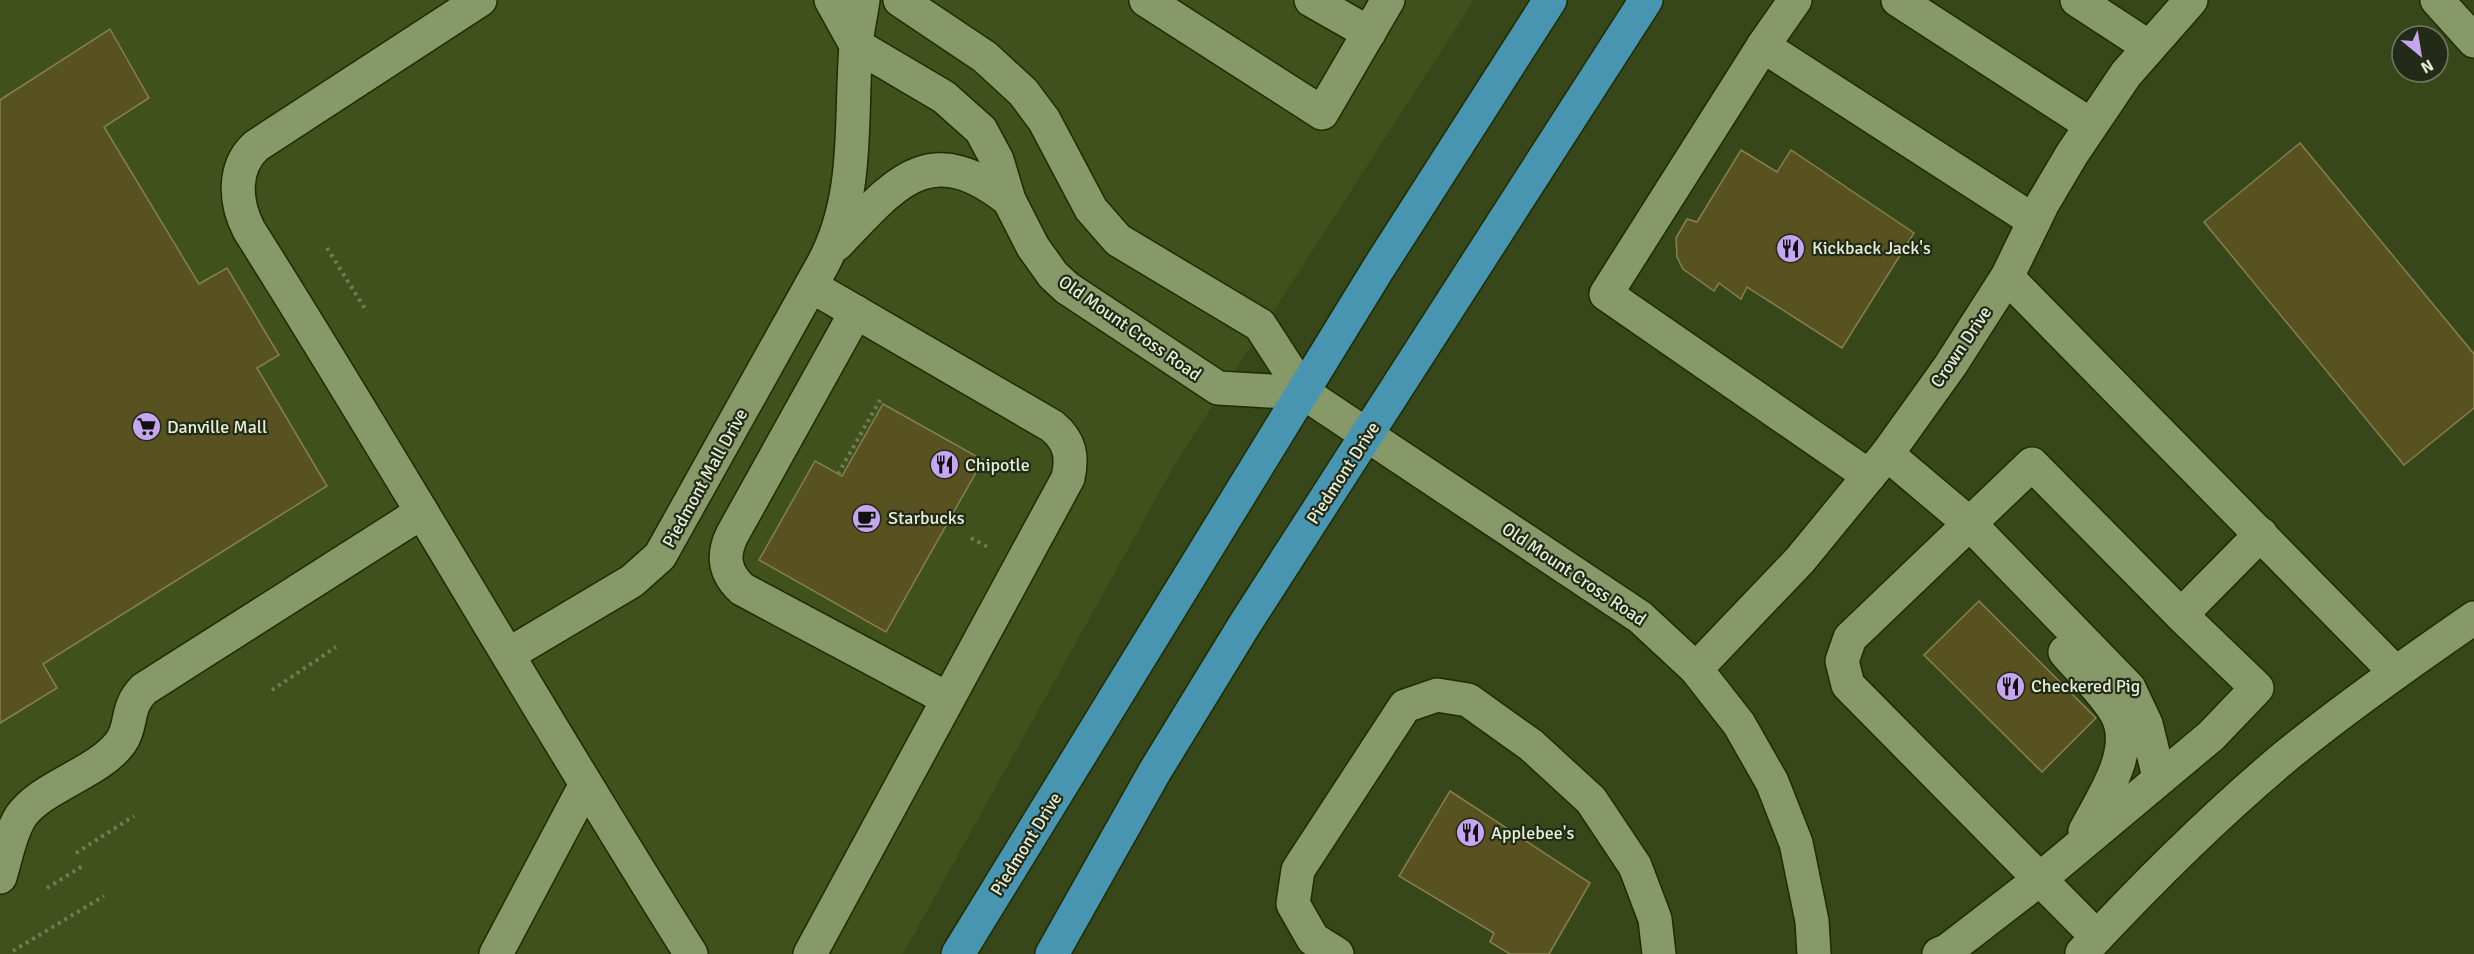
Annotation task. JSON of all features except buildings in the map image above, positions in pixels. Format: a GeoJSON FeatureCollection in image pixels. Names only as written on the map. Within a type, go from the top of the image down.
{"type":"FeatureCollection","features":[{"type":"Feature","properties":{"kind":"main road","name":"Piedmont Drive"},"geometry":{"type":"LineString","coordinates":[[958,954],[1378,269],[1550,0]]}},
{"type":"Feature","properties":{"kind":"main road","name":"Piedmont Drive"},"geometry":{"type":"LineString","coordinates":[[1052,954],[1185,722],[1245,624],[1646,0]]}},
{"type":"Feature","properties":{"kind":"street"},"geometry":{"type":"LineString","coordinates":[[480,0],[264,138],[250,152],[238,185],[241,210],[249,230],[509,654],[585,786],[691,954]]}},
{"type":"Feature","properties":{"kind":"street"},"geometry":{"type":"LineString","coordinates":[[831,0],[856,45]]}},
{"type":"Feature","properties":{"kind":"street","name":"Piedmont Mall Drive"},"geometry":{"type":"LineString","coordinates":[[509,654],[632,581],[660,556],[830,252],[849,186],[856,45],[863,0]]}},
{"type":"Feature","properties":{"kind":"street","name":"Old Mount Cross Road"},"geometry":{"type":"LineString","coordinates":[[900,0],[985,57],[1023,92],[1044,120],[1091,209],[1113,235],[1143,257],[1260,325],[1304,393],[1640,617],[1696,669],[1739,724],[1772,782],[1796,843],[1812,921],[1814,954]]}},
{"type":"Feature","properties":{"kind":"street"},"geometry":{"type":"LineString","coordinates":[[1146,0],[1322,113],[1388,0]]}},
{"type":"Feature","properties":{"kind":"street"},"geometry":{"type":"LineString","coordinates":[[1311,0],[1369,33]]}},
{"type":"Feature","properties":{"kind":"street"},"geometry":{"type":"LineString","coordinates":[[1795,0],[1763,46],[1606,294],[1970,524],[2129,688],[2146,724],[2159,777]]}},
{"type":"Feature","properties":{"kind":"street"},"geometry":{"type":"LineString","coordinates":[[1898,0],[2091,125]]}},
{"type":"Feature","properties":{"kind":"street"},"geometry":{"type":"LineString","coordinates":[[2077,0],[2149,47]]}},
{"type":"Feature","properties":{"kind":"street","name":"Crown Drive"},"geometry":{"type":"LineString","coordinates":[[1696,669],[1800,561],[1878,465],[1950,366],[2007,277],[2034,222],[2091,125],[2126,74],[2191,0]]}},
{"type":"Feature","properties":{"kind":"street"},"geometry":{"type":"LineString","coordinates":[[2437,0],[2474,41]]}},
{"type":"Feature","properties":{"kind":"street","name":"Old Mount Cross Road"},"geometry":{"type":"LineString","coordinates":[[856,45],[944,97],[965,113],[986,136],[997,160],[1009,200],[1033,247],[1053,275],[1107,316],[1218,388],[1304,393]]}},
{"type":"Feature","properties":{"kind":"street"},"geometry":{"type":"LineString","coordinates":[[1763,46],[2034,222]]}},
{"type":"Feature","properties":{"kind":"street"},"geometry":{"type":"LineString","coordinates":[[830,252],[894,187],[920,172],[938,169],[957,172],[986,184],[1009,200]]}},
{"type":"Feature","properties":{"kind":"street"},"geometry":{"type":"LineString","coordinates":[[2007,277],[2395,672]]}},
{"type":"Feature","properties":{"kind":"street"},"geometry":{"type":"LineString","coordinates":[[810,954],[1068,478],[1070,448],[1052,426],[811,286]]}},
{"type":"Feature","properties":{"kind":"street"},"geometry":{"type":"LineString","coordinates":[[856,312],[732,535],[725,554],[727,569],[736,583],[754,595],[948,699]]}},
{"type":"Feature","properties":{"kind":"street"},"geometry":{"type":"LineString","coordinates":[[1939,954],[1948,950],[2040,879],[2159,777],[2211,736],[2257,688],[2181,615],[2032,464],[1850,638],[1842,661],[1848,685],[2040,879],[2090,946],[2205,828],[2287,756],[2395,672],[2474,618]]}},
{"type":"Feature","properties":{"kind":"street"},"geometry":{"type":"LineString","coordinates":[[0,877],[20,818],[30,807],[101,760],[120,743],[132,705],[144,689],[422,512]]}},
{"type":"Feature","properties":{"kind":"street"},"geometry":{"type":"LineString","coordinates":[[2181,615],[2261,534]]}},
{"type":"Feature","properties":{"kind":"street"},"geometry":{"type":"LineString","coordinates":[[2018,574],[2035,619],[2117,715],[2121,739],[2119,760],[2078,846]]}},
{"type":"Feature","properties":{"kind":"street"},"geometry":{"type":"LineString","coordinates":[[1337,954],[1313,939],[1293,904],[1298,870],[1405,706],[1437,695],[1468,700],[1531,745],[1591,800],[1635,866],[1655,919],[1659,954]]}},
{"type":"Feature","properties":{"kind":"street"},"geometry":{"type":"LineString","coordinates":[[496,954],[585,786]]}},
{"type":"Feature","properties":{"kind":"path"},"geometry":{"type":"LineString","coordinates":[[327,248],[367,312]]}},
{"type":"Feature","properties":{"kind":"path"},"geometry":{"type":"LineString","coordinates":[[838,474],[880,400]]}},
{"type":"Feature","properties":{"kind":"path"},"geometry":{"type":"LineString","coordinates":[[272,690],[336,647]]}},
{"type":"Feature","properties":{"kind":"path"},"geometry":{"type":"LineString","coordinates":[[76,853],[134,816]]}},
{"type":"Feature","properties":{"kind":"path"},"geometry":{"type":"LineString","coordinates":[[47,888],[84,865]]}},
{"type":"Feature","properties":{"kind":"path"},"geometry":{"type":"LineString","coordinates":[[13,951],[104,896]]}},
{"type":"Feature","properties":{"kind":"shaded area","name":"Danville Mall"},"geometry":{"type":"Polygon","coordinates":[[[0,0],[1474,0],[1175,464],[903,954],[0,954],[0,0]]]}},
{"type":"Feature","properties":{"kind":"place","name":"Kickback Jack's"},"geometry":{"type":"Point","coordinates":[1791,248]}},
{"type":"Feature","properties":{"kind":"place","name":"Danville Mall"},"geometry":{"type":"Point","coordinates":[146,427]}},
{"type":"Feature","properties":{"kind":"place","name":"Chipotle"},"geometry":{"type":"Point","coordinates":[944,465]}},
{"type":"Feature","properties":{"kind":"place","name":"Starbucks"},"geometry":{"type":"Point","coordinates":[867,518]}},
{"type":"Feature","properties":{"kind":"place","name":"Checkered Pig"},"geometry":{"type":"Point","coordinates":[2010,686]}},
{"type":"Feature","properties":{"kind":"place","name":"Applebee's"},"geometry":{"type":"Point","coordinates":[1470,833]}}]}
